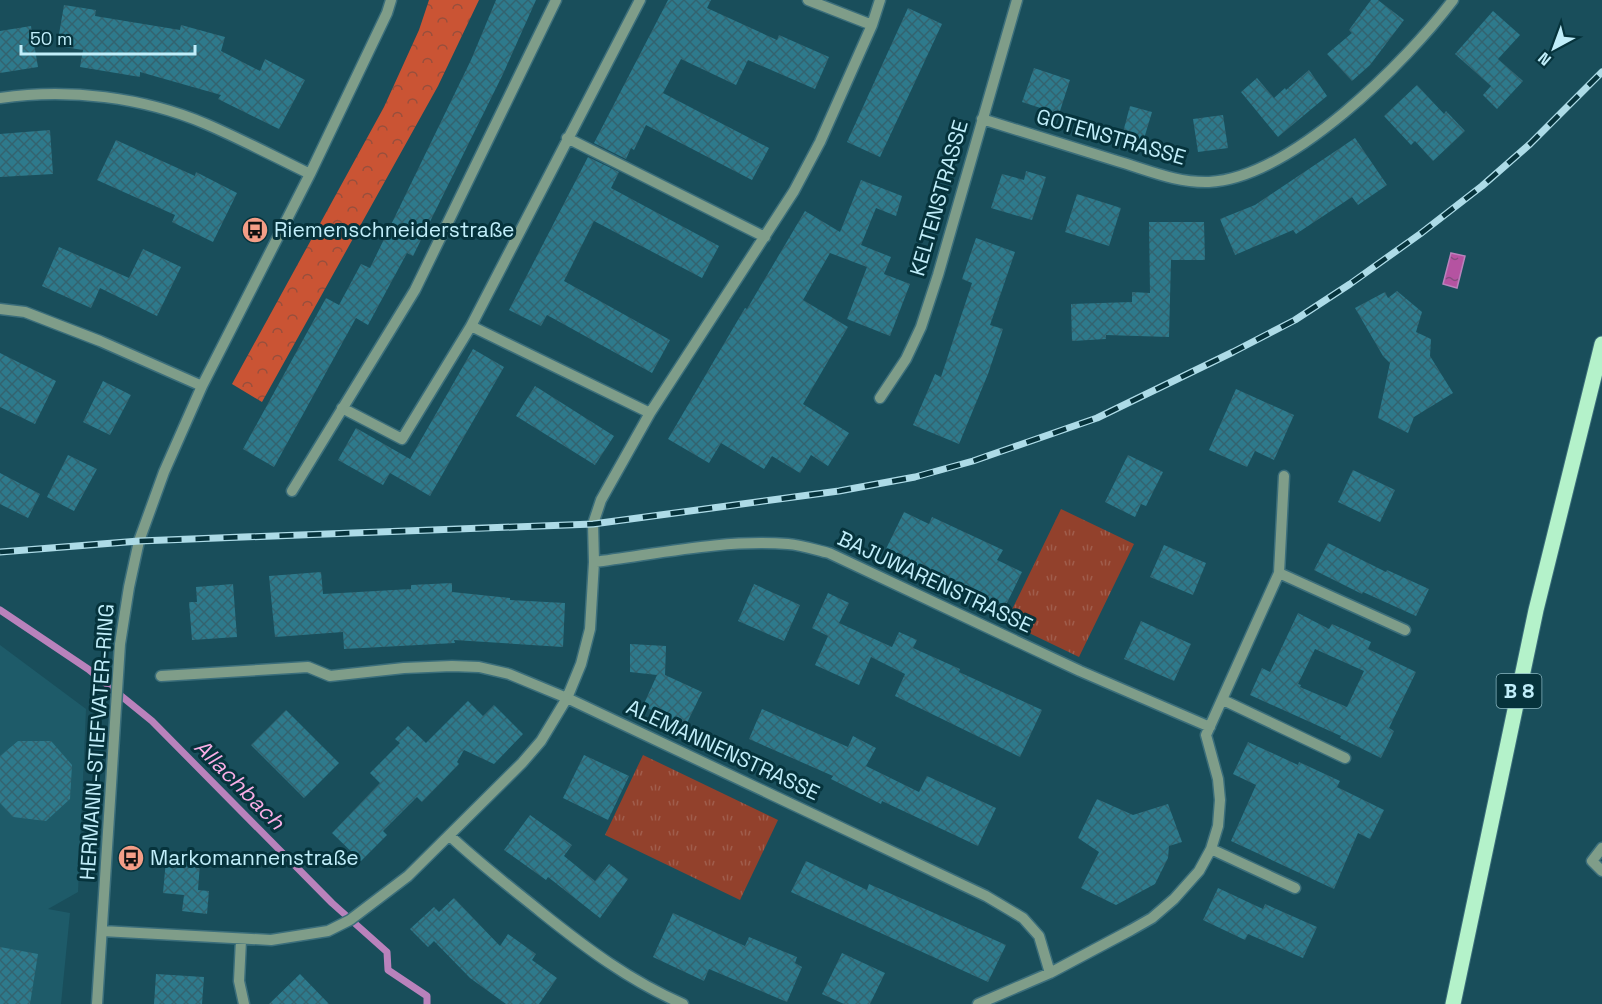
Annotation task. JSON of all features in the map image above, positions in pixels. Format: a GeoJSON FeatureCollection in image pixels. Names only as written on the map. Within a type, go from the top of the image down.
{"type":"FeatureCollection","features":[{"type":"Feature","properties":{"kind":"main road","name":"B 8"},"geometry":{"type":"LineString","coordinates":[[1453,1004],[1536,610],[1602,344]]}},
{"type":"Feature","properties":{"kind":"street","name":"HERMANN-STIEFVATER-RING"},"geometry":{"type":"LineString","coordinates":[[97,1004],[120,644],[129,587],[147,516],[202,386],[310,174],[387,13],[391,0]]}},
{"type":"Feature","properties":{"kind":"street"},"geometry":{"type":"LineString","coordinates":[[292,492],[416,290],[556,0]]}},
{"type":"Feature","properties":{"kind":"street"},"geometry":{"type":"LineString","coordinates":[[342,408],[402,439],[471,326],[640,0]]}},
{"type":"Feature","properties":{"kind":"street"},"geometry":{"type":"LineString","coordinates":[[808,0],[872,24]]}},
{"type":"Feature","properties":{"kind":"street"},"geometry":{"type":"LineString","coordinates":[[102,931],[241,940],[272,940],[328,932],[351,920],[408,876],[535,748],[567,698],[581,664],[590,629],[594,562],[593,524],[601,500],[650,413],[794,191],[820,142],[872,24],[880,0]]}},
{"type":"Feature","properties":{"kind":"street","name":"KELTENSTRASSE"},"geometry":{"type":"LineString","coordinates":[[880,398],[906,359],[921,327],[1017,0]]}},
{"type":"Feature","properties":{"kind":"street","name":"GOTENSTRASSE"},"geometry":{"type":"LineString","coordinates":[[982,119],[1171,179],[1210,182],[1237,176],[1296,148],[1360,100],[1420,41],[1452,0]]}},
{"type":"Feature","properties":{"kind":"street"},"geometry":{"type":"LineString","coordinates":[[0,98],[30,94],[84,96],[134,102],[206,124],[310,174]]}},
{"type":"Feature","properties":{"kind":"street"},"geometry":{"type":"LineString","coordinates":[[567,138],[765,237]]}},
{"type":"Feature","properties":{"kind":"street"},"geometry":{"type":"LineString","coordinates":[[0,309],[25,312],[100,341],[202,386]]}},
{"type":"Feature","properties":{"kind":"street"},"geometry":{"type":"LineString","coordinates":[[471,326],[650,413]]}},
{"type":"Feature","properties":{"kind":"street"},"geometry":{"type":"LineString","coordinates":[[978,1004],[1050,973],[1115,940],[1152,918],[1174,899],[1199,871],[1212,849],[1218,826],[1220,800],[1218,779],[1206,735],[1279,573],[1284,476]]}},
{"type":"Feature","properties":{"kind":"street","name":"BAJUWARENSTRASSE"},"geometry":{"type":"LineString","coordinates":[[594,562],[759,543],[790,544],[829,553],[1080,670],[1210,727]]}},
{"type":"Feature","properties":{"kind":"street"},"geometry":{"type":"LineString","coordinates":[[1279,573],[1405,630]]}},
{"type":"Feature","properties":{"kind":"street","name":"ALEMANNENSTRASSE"},"geometry":{"type":"LineString","coordinates":[[161,676],[308,667],[330,676],[404,668],[452,666],[479,667],[509,674],[567,698],[986,897],[1023,918],[1039,936],[1050,973]]}},
{"type":"Feature","properties":{"kind":"street"},"geometry":{"type":"LineString","coordinates":[[1222,700],[1346,758]]}},
{"type":"Feature","properties":{"kind":"street"},"geometry":{"type":"LineString","coordinates":[[450,836],[596,956],[629,977],[683,1004]]}},
{"type":"Feature","properties":{"kind":"street"},"geometry":{"type":"LineString","coordinates":[[1602,848],[1592,861],[1602,871]]}},
{"type":"Feature","properties":{"kind":"street"},"geometry":{"type":"LineString","coordinates":[[1212,849],[1295,888]]}},
{"type":"Feature","properties":{"kind":"street"},"geometry":{"type":"LineString","coordinates":[[241,940],[239,981],[244,1004]]}},
{"type":"Feature","properties":{"kind":"shaded area"},"geometry":{"type":"Polygon","coordinates":[[[0,645],[86,709],[78,892],[48,909],[70,913],[61,1004],[0,1004],[0,645]]]}},
{"type":"Feature","properties":{"kind":"green space"},"geometry":{"type":"Polygon","coordinates":[[[429,0],[479,0],[438,86],[262,402],[232,384],[384,107],[419,30],[429,0]]]}},
{"type":"Feature","properties":{"kind":"green space"},"geometry":{"type":"Polygon","coordinates":[[[1061,509],[1134,544],[1079,657],[1006,622],[1061,509]]]}},
{"type":"Feature","properties":{"kind":"green space"},"geometry":{"type":"Polygon","coordinates":[[[643,755],[778,820],[740,900],[605,835],[643,755]]]}},
{"type":"Feature","properties":{"kind":"water"},"geometry":{"type":"Polygon","coordinates":[[[1451,253],[1465,256],[1457,288],[1443,284],[1451,253]]]}},
{"type":"Feature","properties":{"kind":"building"},"geometry":{"type":"Polygon","coordinates":[[[496,0],[536,0],[503,74],[413,256],[407,253],[368,325],[356,318],[274,467],[243,449],[326,298],[339,305],[361,264],[370,268],[471,60],[496,0]]]}},
{"type":"Feature","properties":{"kind":"building"},"geometry":{"type":"Polygon","coordinates":[[[668,0],[711,0],[707,8],[777,40],[779,35],[829,57],[815,89],[748,60],[736,85],[681,59],[663,93],[769,148],[752,180],[646,125],[634,150],[631,148],[626,159],[594,143],[668,0]]]}},
{"type":"Feature","properties":{"kind":"building"},"geometry":{"type":"Polygon","coordinates":[[[1371,0],[1378,0],[1404,20],[1370,65],[1352,81],[1327,54],[1352,33],[1349,30],[1371,0]]]}},
{"type":"Feature","properties":{"kind":"building"},"geometry":{"type":"Polygon","coordinates":[[[64,5],[96,10],[95,16],[180,30],[181,25],[225,37],[221,51],[260,71],[265,59],[305,80],[279,129],[218,99],[221,95],[140,72],[140,77],[80,67],[83,50],[57,46],[64,5]]]}},
{"type":"Feature","properties":{"kind":"building"},"geometry":{"type":"Polygon","coordinates":[[[908,8],[942,24],[880,157],[847,142],[908,8]]]}},
{"type":"Feature","properties":{"kind":"building"},"geometry":{"type":"Polygon","coordinates":[[[1493,11],[1520,35],[1498,59],[1523,81],[1497,109],[1483,95],[1491,86],[1455,54],[1493,11]]]}},
{"type":"Feature","properties":{"kind":"building"},"geometry":{"type":"Polygon","coordinates":[[[31,26],[38,67],[0,73],[0,31],[31,26]]]}},
{"type":"Feature","properties":{"kind":"building"},"geometry":{"type":"Polygon","coordinates":[[[1034,68],[1070,80],[1059,114],[1022,102],[1034,68]]]}},
{"type":"Feature","properties":{"kind":"building"},"geometry":{"type":"Polygon","coordinates":[[[1309,70],[1327,96],[1278,137],[1241,92],[1257,78],[1274,98],[1309,70]]]}},
{"type":"Feature","properties":{"kind":"building"},"geometry":{"type":"Polygon","coordinates":[[[1417,85],[1444,114],[1446,111],[1465,131],[1433,161],[1415,141],[1411,145],[1384,116],[1417,85]]]}},
{"type":"Feature","properties":{"kind":"building"},"geometry":{"type":"Polygon","coordinates":[[[1130,106],[1152,112],[1143,142],[1122,136],[1130,106]]]}},
{"type":"Feature","properties":{"kind":"building"},"geometry":{"type":"Polygon","coordinates":[[[1223,115],[1228,148],[1198,152],[1193,119],[1223,115]]]}},
{"type":"Feature","properties":{"kind":"building"},"geometry":{"type":"Polygon","coordinates":[[[50,130],[53,174],[0,177],[0,134],[50,130]]]}},
{"type":"Feature","properties":{"kind":"building"},"geometry":{"type":"Polygon","coordinates":[[[1355,138],[1387,185],[1358,205],[1352,197],[1296,234],[1293,230],[1235,255],[1220,219],[1255,205],[1355,138]]]}},
{"type":"Feature","properties":{"kind":"building"},"geometry":{"type":"Polygon","coordinates":[[[116,140],[195,176],[196,172],[237,193],[213,242],[172,222],[175,215],[97,180],[116,140]]]}},
{"type":"Feature","properties":{"kind":"building"},"geometry":{"type":"Polygon","coordinates":[[[588,157],[619,172],[611,188],[719,246],[702,278],[594,221],[564,281],[670,340],[652,373],[547,315],[541,326],[509,310],[588,157]]]}},
{"type":"Feature","properties":{"kind":"building"},"geometry":{"type":"Polygon","coordinates":[[[1026,171],[1046,177],[1032,220],[991,208],[1002,174],[1024,180],[1026,171]]]}},
{"type":"Feature","properties":{"kind":"building"},"geometry":{"type":"Polygon","coordinates":[[[861,180],[902,196],[896,216],[876,208],[861,245],[891,257],[884,274],[910,284],[890,336],[847,319],[867,267],[830,253],[803,300],[848,327],[803,404],[849,433],[828,466],[811,455],[800,473],[772,456],[764,469],[721,443],[709,463],[668,439],[805,211],[840,232],[861,180]]]}},
{"type":"Feature","properties":{"kind":"building"},"geometry":{"type":"Polygon","coordinates":[[[1077,194],[1121,208],[1109,246],[1065,232],[1077,194]]]}},
{"type":"Feature","properties":{"kind":"building"},"geometry":{"type":"Polygon","coordinates":[[[1149,222],[1204,222],[1205,260],[1171,260],[1169,337],[1106,335],[1106,339],[1072,341],[1071,304],[1132,302],[1132,292],[1150,293],[1149,222]]]}},
{"type":"Feature","properties":{"kind":"building"},"geometry":{"type":"Polygon","coordinates":[[[976,238],[1015,252],[990,325],[1003,329],[988,374],[959,444],[913,425],[935,374],[941,377],[972,283],[962,279],[976,238]]]}},
{"type":"Feature","properties":{"kind":"building"},"geometry":{"type":"Polygon","coordinates":[[[59,247],[129,278],[143,249],[181,267],[157,316],[100,288],[91,308],[42,286],[59,247]]]}},
{"type":"Feature","properties":{"kind":"building"},"geometry":{"type":"Polygon","coordinates":[[[1397,291],[1422,312],[1416,332],[1431,339],[1430,356],[1453,393],[1414,417],[1408,433],[1378,418],[1390,363],[1383,356],[1355,308],[1385,292],[1388,298],[1397,291]]]}},
{"type":"Feature","properties":{"kind":"building"},"geometry":{"type":"Polygon","coordinates":[[[473,349],[504,367],[430,496],[390,473],[383,485],[338,460],[356,428],[410,459],[473,349]]]}},
{"type":"Feature","properties":{"kind":"building"},"geometry":{"type":"Polygon","coordinates":[[[0,353],[56,381],[35,424],[0,407],[0,353]]]}},
{"type":"Feature","properties":{"kind":"building"},"geometry":{"type":"Polygon","coordinates":[[[103,381],[131,395],[110,435],[83,422],[103,381]]]}},
{"type":"Feature","properties":{"kind":"building"},"geometry":{"type":"Polygon","coordinates":[[[535,386],[614,436],[595,465],[516,416],[535,386]]]}},
{"type":"Feature","properties":{"kind":"building"},"geometry":{"type":"Polygon","coordinates":[[[1236,389],[1294,415],[1274,460],[1255,451],[1247,467],[1209,450],[1236,389]]]}},
{"type":"Feature","properties":{"kind":"building"},"geometry":{"type":"Polygon","coordinates":[[[68,455],[97,469],[74,511],[47,497],[68,455]]]}},
{"type":"Feature","properties":{"kind":"building"},"geometry":{"type":"Polygon","coordinates":[[[1128,455],[1163,472],[1146,506],[1141,504],[1135,517],[1105,502],[1128,455]]]}},
{"type":"Feature","properties":{"kind":"building"},"geometry":{"type":"Polygon","coordinates":[[[1353,470],[1395,490],[1380,522],[1338,502],[1353,470]]]}},
{"type":"Feature","properties":{"kind":"building"},"geometry":{"type":"Polygon","coordinates":[[[0,473],[40,494],[28,518],[0,504],[0,473]]]}},
{"type":"Feature","properties":{"kind":"building"},"geometry":{"type":"Polygon","coordinates":[[[904,512],[929,524],[932,517],[1003,550],[997,560],[1022,572],[1004,609],[885,551],[904,512]]]}},
{"type":"Feature","properties":{"kind":"building"},"geometry":{"type":"Polygon","coordinates":[[[1328,543],[1386,572],[1387,570],[1429,589],[1416,616],[1363,592],[1362,594],[1314,570],[1328,543]]]}},
{"type":"Feature","properties":{"kind":"building"},"geometry":{"type":"Polygon","coordinates":[[[1164,545],[1206,563],[1193,595],[1150,577],[1164,545]]]}},
{"type":"Feature","properties":{"kind":"building"},"geometry":{"type":"Polygon","coordinates":[[[321,572],[323,594],[411,589],[411,585],[452,583],[452,592],[510,598],[510,600],[565,603],[563,647],[454,640],[455,643],[344,649],[343,632],[275,637],[269,576],[321,572]]]}},
{"type":"Feature","properties":{"kind":"building"},"geometry":{"type":"Polygon","coordinates":[[[233,584],[237,637],[192,640],[189,602],[197,602],[196,587],[233,584]]]}},
{"type":"Feature","properties":{"kind":"building"},"geometry":{"type":"Polygon","coordinates":[[[754,584],[800,605],[784,641],[738,621],[754,584]]]}},
{"type":"Feature","properties":{"kind":"building"},"geometry":{"type":"Polygon","coordinates":[[[828,593],[849,603],[839,623],[892,647],[899,632],[917,640],[913,648],[1042,710],[1020,757],[895,696],[905,674],[871,657],[859,685],[815,665],[828,636],[812,628],[828,593]]]}},
{"type":"Feature","properties":{"kind":"building"},"geometry":{"type":"Polygon","coordinates":[[[1298,613],[1329,629],[1332,624],[1371,642],[1368,649],[1416,672],[1389,728],[1394,731],[1381,758],[1340,738],[1341,736],[1250,695],[1262,668],[1270,672],[1298,613]],[[1315,649],[1298,684],[1301,685],[1300,687],[1347,707],[1364,671],[1315,649]]]}},
{"type":"Feature","properties":{"kind":"building"},"geometry":{"type":"Polygon","coordinates":[[[1141,621],[1191,644],[1174,681],[1124,659],[1141,621]]]}},
{"type":"Feature","properties":{"kind":"building"},"geometry":{"type":"Polygon","coordinates":[[[630,644],[666,646],[665,675],[702,692],[685,727],[643,706],[657,675],[630,672],[630,644]]]}},
{"type":"Feature","properties":{"kind":"building"},"geometry":{"type":"Polygon","coordinates":[[[468,701],[483,716],[494,705],[523,734],[494,764],[464,750],[457,762],[459,764],[422,802],[417,797],[383,831],[387,835],[361,861],[332,833],[380,783],[370,773],[400,743],[395,739],[408,726],[426,743],[468,701]]]}},
{"type":"Feature","properties":{"kind":"building"},"geometry":{"type":"Polygon","coordinates":[[[762,709],[848,747],[853,736],[876,748],[866,766],[919,792],[927,776],[996,808],[978,846],[882,801],[881,804],[831,779],[833,776],[749,739],[762,709]]]}},
{"type":"Feature","properties":{"kind":"building"},"geometry":{"type":"Polygon","coordinates":[[[286,710],[339,763],[304,798],[251,745],[286,710]]]}},
{"type":"Feature","properties":{"kind":"building"},"geometry":{"type":"Polygon","coordinates":[[[18,741],[51,741],[72,765],[70,799],[46,821],[13,817],[0,803],[0,756],[18,741]]]}},
{"type":"Feature","properties":{"kind":"building"},"geometry":{"type":"Polygon","coordinates":[[[1248,742],[1340,781],[1337,787],[1384,810],[1370,839],[1358,833],[1334,889],[1231,841],[1256,785],[1233,774],[1248,742]]]}},
{"type":"Feature","properties":{"kind":"building"},"geometry":{"type":"Polygon","coordinates":[[[584,755],[629,776],[608,820],[563,798],[584,755]]]}},
{"type":"Feature","properties":{"kind":"building"},"geometry":{"type":"Polygon","coordinates":[[[1097,799],[1133,815],[1168,804],[1182,842],[1169,846],[1168,858],[1155,884],[1116,905],[1081,888],[1099,852],[1078,838],[1097,799]]]}},
{"type":"Feature","properties":{"kind":"building"},"geometry":{"type":"Polygon","coordinates":[[[530,815],[572,845],[564,856],[595,881],[609,864],[628,879],[600,918],[548,877],[546,880],[504,850],[530,815]]]}},
{"type":"Feature","properties":{"kind":"building"},"geometry":{"type":"Polygon","coordinates":[[[166,860],[200,863],[198,890],[209,891],[207,914],[182,911],[184,895],[163,893],[166,860]]]}},
{"type":"Feature","properties":{"kind":"building"},"geometry":{"type":"Polygon","coordinates":[[[806,861],[867,890],[869,884],[1006,945],[988,982],[791,892],[806,861]]]}},
{"type":"Feature","properties":{"kind":"building"},"geometry":{"type":"Polygon","coordinates":[[[1218,888],[1263,909],[1265,904],[1317,927],[1303,958],[1248,934],[1245,940],[1203,920],[1218,888]]]}},
{"type":"Feature","properties":{"kind":"building"},"geometry":{"type":"Polygon","coordinates":[[[454,898],[500,946],[508,934],[536,954],[532,960],[557,978],[539,1004],[506,1004],[470,978],[434,941],[428,947],[410,929],[434,907],[439,912],[454,898]]]}},
{"type":"Feature","properties":{"kind":"building"},"geometry":{"type":"Polygon","coordinates":[[[673,913],[745,946],[749,937],[797,957],[795,963],[802,967],[787,1002],[709,969],[704,981],[653,957],[673,913]]]}},
{"type":"Feature","properties":{"kind":"building"},"geometry":{"type":"Polygon","coordinates":[[[0,947],[38,954],[30,1004],[0,1004],[0,947]]]}},
{"type":"Feature","properties":{"kind":"building"},"geometry":{"type":"Polygon","coordinates":[[[842,953],[885,973],[870,1004],[844,1004],[822,994],[842,953]]]}},
{"type":"Feature","properties":{"kind":"building"},"geometry":{"type":"Polygon","coordinates":[[[156,974],[204,977],[202,1004],[154,1004],[156,974]]]}},
{"type":"Feature","properties":{"kind":"building"},"geometry":{"type":"Polygon","coordinates":[[[300,974],[329,1004],[269,1004],[300,974]]]}},
{"type":"Feature","properties":{"kind":"waterway","name":"Allachbach"},"geometry":{"type":"LineString","coordinates":[[0,610],[88,669],[152,721],[332,903],[387,952],[388,970],[427,996],[427,1004]]}},
{"type":"Feature","properties":{"kind":"railway"},"geometry":{"type":"LineString","coordinates":[[0,552],[139,541],[593,524],[839,491],[915,477],[973,461],[1097,418],[1295,320],[1420,234],[1482,186],[1530,144],[1602,72]]}},
{"type":"Feature","properties":{"kind":"place","name":"Riemenschneiderstraße"},"geometry":{"type":"Point","coordinates":[255,230]}},
{"type":"Feature","properties":{"kind":"place","name":"Markomannenstraße"},"geometry":{"type":"Point","coordinates":[131,858]}}]}
